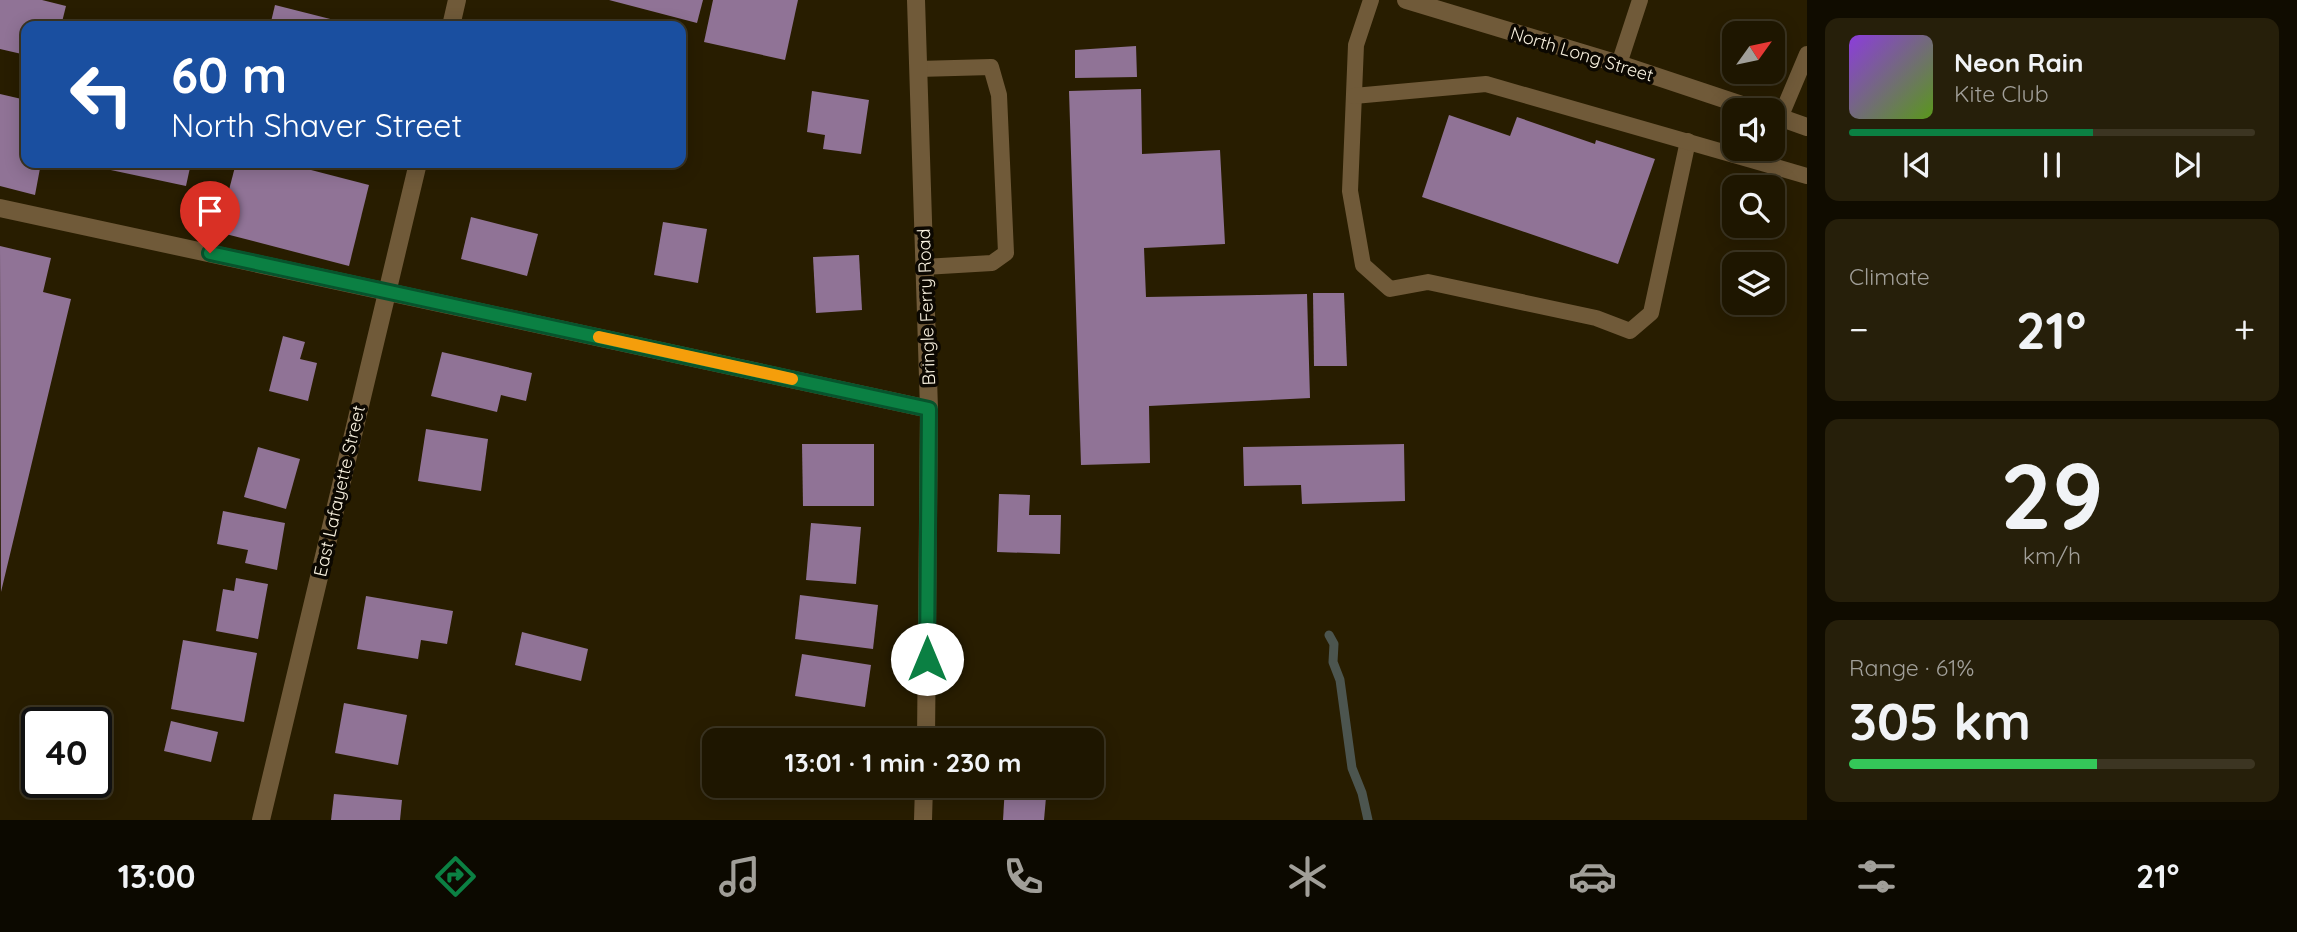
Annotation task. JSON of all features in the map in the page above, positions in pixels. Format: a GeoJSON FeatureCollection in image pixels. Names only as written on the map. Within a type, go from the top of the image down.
{"type":"FeatureCollection","features":[{"type":"Feature","properties":{"kind":"street"},"geometry":{"type":"LineString","coordinates":[[452,21],[457,0]]}},
{"type":"Feature","properties":{"kind":"street","name":"Bringle Ferry Road"},"geometry":{"type":"LineString","coordinates":[[916,0],[929,409],[926,728]]}},
{"type":"Feature","properties":{"kind":"street","name":"North Long Street"},"geometry":{"type":"LineString","coordinates":[[1406,0],[1455,7],[1722,98]]}},
{"type":"Feature","properties":{"kind":"street"},"geometry":{"type":"LineString","coordinates":[[1785,120],[1807,127]]}},
{"type":"Feature","properties":{"kind":"street","name":"East Lafayette Street"},"geometry":{"type":"LineString","coordinates":[[261,820],[417,168]]}},
{"type":"Feature","properties":{"kind":"street"},"geometry":{"type":"LineString","coordinates":[[0,208],[929,409]]}},
{"type":"Feature","properties":{"kind":"street"},"geometry":{"type":"LineString","coordinates":[[923,820],[924,798]]}},
{"type":"Feature","properties":{"kind":"lane"},"geometry":{"type":"LineString","coordinates":[[1371,0],[1356,45],[1350,191],[1363,265],[1390,289],[1428,282],[1596,318],[1630,331],[1651,313],[1688,141]]}},
{"type":"Feature","properties":{"kind":"lane"},"geometry":{"type":"LineString","coordinates":[[1619,64],[1640,0]]}},
{"type":"Feature","properties":{"kind":"lane"},"geometry":{"type":"LineString","coordinates":[[1785,100],[1807,54]]}},
{"type":"Feature","properties":{"kind":"lane"},"geometry":{"type":"LineString","coordinates":[[918,69],[991,67],[999,95],[1006,253],[992,262],[925,267]]}},
{"type":"Feature","properties":{"kind":"lane"},"geometry":{"type":"LineString","coordinates":[[1354,96],[1486,84],[1807,176]]}},
{"type":"Feature","properties":{"kind":"building"},"geometry":{"type":"Polygon","coordinates":[[[0,0],[42,0],[66,6],[62,21],[21,21],[21,54],[0,49],[0,0]]]}},
{"type":"Feature","properties":{"kind":"building"},"geometry":{"type":"Polygon","coordinates":[[[609,0],[703,0],[697,23],[609,0]]]}},
{"type":"Feature","properties":{"kind":"building"},"geometry":{"type":"Polygon","coordinates":[[[713,0],[798,0],[785,60],[704,42],[713,0]]]}},
{"type":"Feature","properties":{"kind":"building"},"geometry":{"type":"Polygon","coordinates":[[[275,5],[338,21],[271,21],[275,5]]]}},
{"type":"Feature","properties":{"kind":"building"},"geometry":{"type":"Polygon","coordinates":[[[1136,46],[1137,77],[1075,78],[1075,50],[1136,46]]]}},
{"type":"Feature","properties":{"kind":"building"},"geometry":{"type":"Polygon","coordinates":[[[1141,89],[1142,154],[1220,150],[1225,244],[1144,248],[1146,297],[1307,294],[1310,398],[1149,406],[1150,463],[1081,465],[1069,91],[1141,89]]]}},
{"type":"Feature","properties":{"kind":"building"},"geometry":{"type":"Polygon","coordinates":[[[812,91],[869,100],[861,154],[823,149],[825,135],[807,132],[812,91]]]}},
{"type":"Feature","properties":{"kind":"building"},"geometry":{"type":"Polygon","coordinates":[[[0,94],[21,99],[21,168],[40,168],[35,195],[0,186],[0,94]]]}},
{"type":"Feature","properties":{"kind":"building"},"geometry":{"type":"Polygon","coordinates":[[[1449,115],[1510,136],[1517,117],[1595,144],[1596,140],[1655,159],[1618,264],[1422,197],[1449,115]]]}},
{"type":"Feature","properties":{"kind":"building"},"geometry":{"type":"Polygon","coordinates":[[[106,168],[190,168],[186,186],[106,168]]]}},
{"type":"Feature","properties":{"kind":"building"},"geometry":{"type":"Polygon","coordinates":[[[235,168],[303,168],[369,185],[349,266],[218,232],[235,168]]]}},
{"type":"Feature","properties":{"kind":"building"},"geometry":{"type":"Polygon","coordinates":[[[471,217],[538,234],[527,276],[461,259],[471,217]]]}},
{"type":"Feature","properties":{"kind":"building"},"geometry":{"type":"Polygon","coordinates":[[[663,222],[707,229],[698,283],[654,275],[663,222]]]}},
{"type":"Feature","properties":{"kind":"building"},"geometry":{"type":"Polygon","coordinates":[[[0,246],[51,258],[43,292],[71,299],[1,592],[0,246]]]}},
{"type":"Feature","properties":{"kind":"building"},"geometry":{"type":"Polygon","coordinates":[[[859,255],[862,310],[816,313],[813,257],[859,255]]]}},
{"type":"Feature","properties":{"kind":"building"},"geometry":{"type":"Polygon","coordinates":[[[1313,293],[1344,293],[1347,366],[1314,366],[1313,293]]]}},
{"type":"Feature","properties":{"kind":"building"},"geometry":{"type":"Polygon","coordinates":[[[283,336],[305,342],[300,359],[317,363],[308,401],[269,391],[283,336]]]}},
{"type":"Feature","properties":{"kind":"building"},"geometry":{"type":"Polygon","coordinates":[[[442,352],[532,373],[526,401],[501,395],[497,412],[431,396],[442,352]]]}},
{"type":"Feature","properties":{"kind":"building"},"geometry":{"type":"Polygon","coordinates":[[[426,429],[488,439],[481,491],[418,481],[426,429]]]}},
{"type":"Feature","properties":{"kind":"building"},"geometry":{"type":"Polygon","coordinates":[[[802,444],[874,444],[874,506],[803,506],[802,444]]]}},
{"type":"Feature","properties":{"kind":"building"},"geometry":{"type":"Polygon","coordinates":[[[1404,444],[1405,501],[1302,504],[1301,485],[1244,486],[1243,447],[1404,444]]]}},
{"type":"Feature","properties":{"kind":"building"},"geometry":{"type":"Polygon","coordinates":[[[258,447],[300,459],[286,509],[244,497],[258,447]]]}},
{"type":"Feature","properties":{"kind":"building"},"geometry":{"type":"Polygon","coordinates":[[[999,494],[1030,495],[1029,515],[1061,515],[1060,554],[997,552],[999,494]]]}},
{"type":"Feature","properties":{"kind":"building"},"geometry":{"type":"Polygon","coordinates":[[[223,511],[285,523],[277,570],[245,563],[248,550],[217,544],[223,511]]]}},
{"type":"Feature","properties":{"kind":"building"},"geometry":{"type":"Polygon","coordinates":[[[811,523],[861,527],[856,584],[806,580],[811,523]]]}},
{"type":"Feature","properties":{"kind":"building"},"geometry":{"type":"Polygon","coordinates":[[[236,578],[268,584],[258,639],[216,631],[223,589],[234,591],[236,578]]]}},
{"type":"Feature","properties":{"kind":"building"},"geometry":{"type":"Polygon","coordinates":[[[800,595],[878,605],[873,649],[795,639],[800,595]]]}},
{"type":"Feature","properties":{"kind":"building"},"geometry":{"type":"Polygon","coordinates":[[[366,596],[453,611],[447,644],[421,640],[418,659],[357,649],[366,596]]]}},
{"type":"Feature","properties":{"kind":"building"},"geometry":{"type":"Polygon","coordinates":[[[522,632],[588,649],[581,681],[515,665],[522,632]]]}},
{"type":"Feature","properties":{"kind":"building"},"geometry":{"type":"Polygon","coordinates":[[[183,640],[257,653],[244,722],[171,709],[183,640]]]}},
{"type":"Feature","properties":{"kind":"building"},"geometry":{"type":"Polygon","coordinates":[[[802,654],[871,665],[865,707],[795,696],[802,654]]]}},
{"type":"Feature","properties":{"kind":"building"},"geometry":{"type":"Polygon","coordinates":[[[344,703],[407,715],[398,765],[335,753],[344,703]]]}},
{"type":"Feature","properties":{"kind":"building"},"geometry":{"type":"Polygon","coordinates":[[[171,721],[218,732],[211,762],[164,751],[171,721]]]}},
{"type":"Feature","properties":{"kind":"building"},"geometry":{"type":"Polygon","coordinates":[[[334,794],[402,800],[400,820],[331,820],[334,794]]]}},
{"type":"Feature","properties":{"kind":"building"},"geometry":{"type":"Polygon","coordinates":[[[1004,798],[1046,798],[1044,820],[1003,820],[1004,798]]]}},
{"type":"Feature","properties":{"kind":"waterway"},"geometry":{"type":"LineString","coordinates":[[1329,635],[1334,644],[1333,662],[1340,680],[1352,768],[1362,793],[1368,820]]}},
{"type":"Feature","properties":{"kind":"slow traffic"},"geometry":{"type":"LineString","coordinates":[[599,337],[792,379]]}},
{"type":"Feature","properties":{"kind":"route"},"geometry":{"type":"LineString","coordinates":[[210,253],[929,409],[927,659]]}}]}
